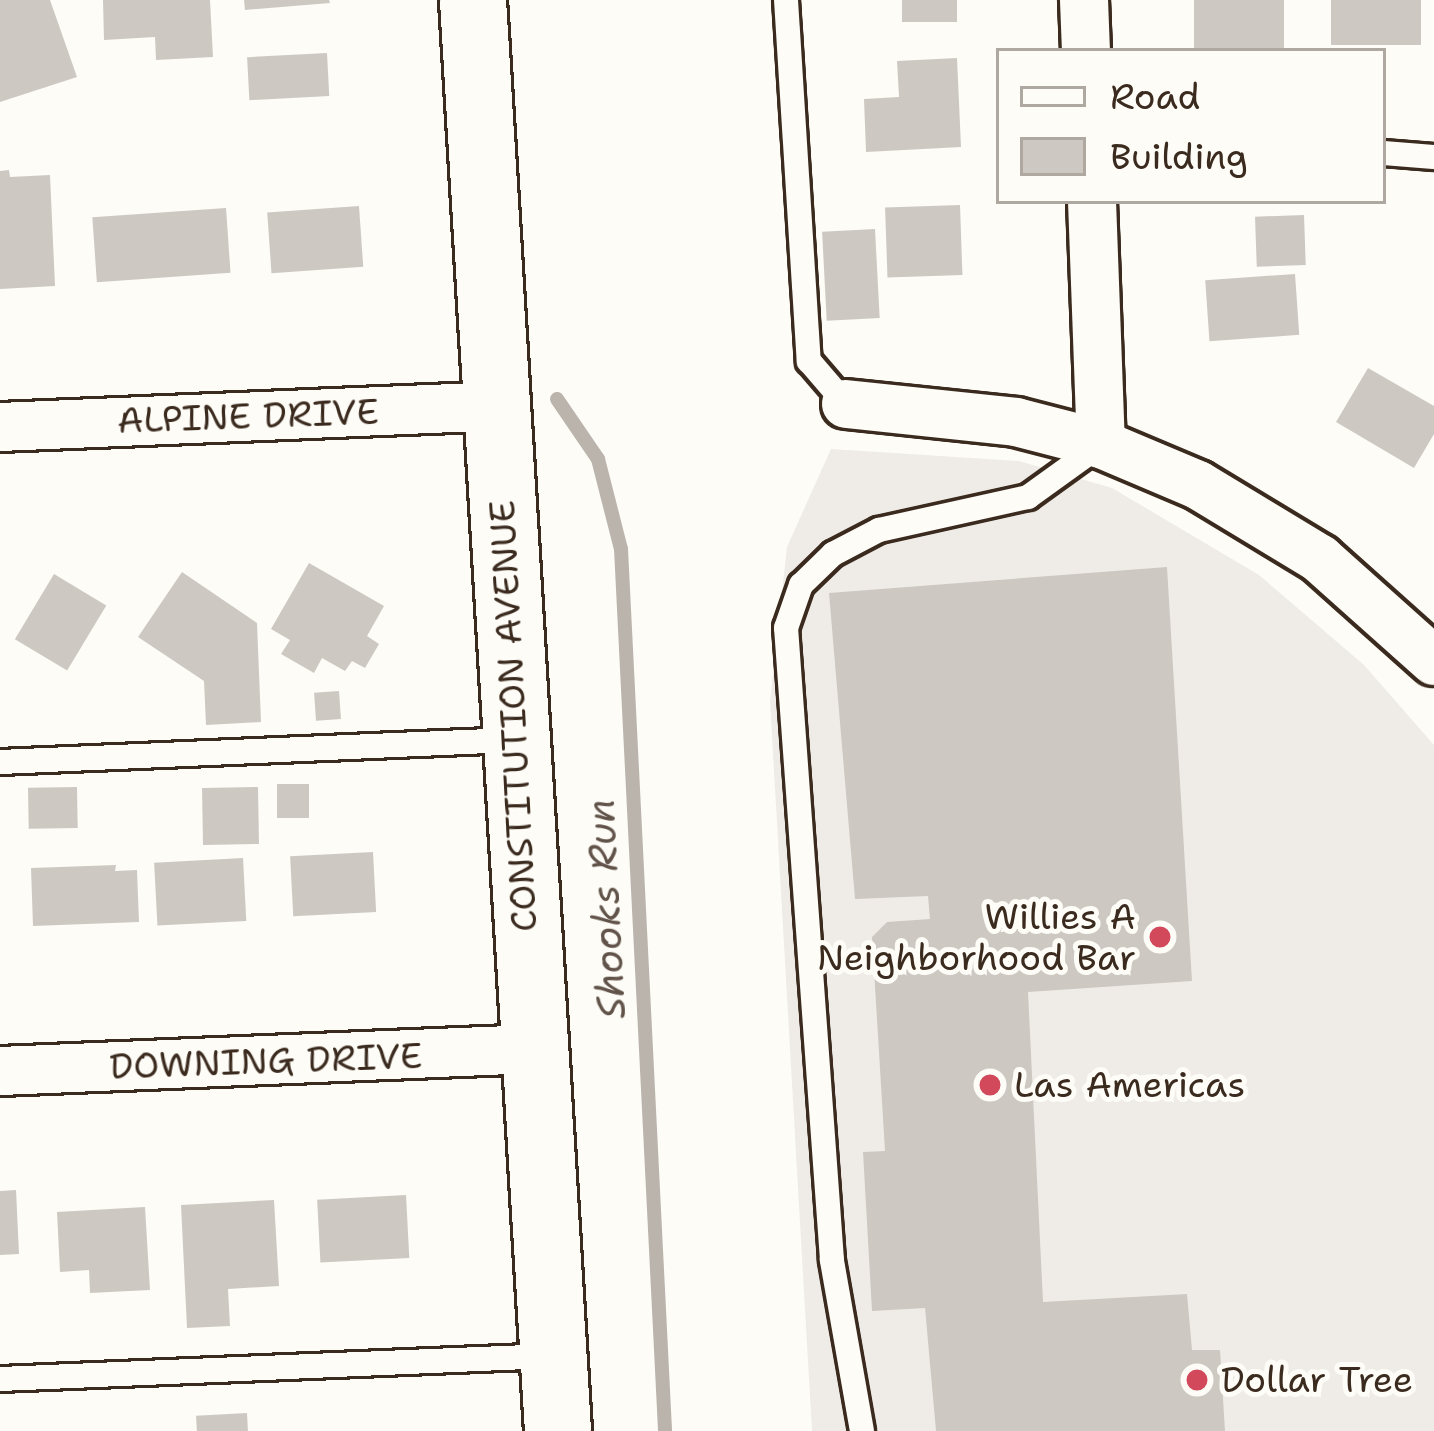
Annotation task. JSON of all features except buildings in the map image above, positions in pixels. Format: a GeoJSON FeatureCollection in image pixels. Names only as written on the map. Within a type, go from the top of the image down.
{"type":"FeatureCollection","features":[{"type":"Feature","properties":{"kind":"main road","name":"CONSTITUTION AVENUE"},"geometry":{"type":"LineString","coordinates":[[473,0],[558,1431]]}},
{"type":"Feature","properties":{"kind":"street"},"geometry":{"type":"LineString","coordinates":[[1084,0],[1086,48]]}},
{"type":"Feature","properties":{"kind":"street"},"geometry":{"type":"LineString","coordinates":[[1092,204],[1101,444]]}},
{"type":"Feature","properties":{"kind":"street"},"geometry":{"type":"LineString","coordinates":[[846,404],[1016,422],[1101,444],[1256,516],[1387,612],[1434,661]]}},
{"type":"Feature","properties":{"kind":"street","name":"ALPINE DRIVE"},"geometry":{"type":"LineString","coordinates":[[0,427],[495,406]]}},
{"type":"Feature","properties":{"kind":"street","name":"DOWNING DRIVE"},"geometry":{"type":"LineString","coordinates":[[0,1071],[533,1049]]}},
{"type":"Feature","properties":{"kind":"lane"},"geometry":{"type":"LineString","coordinates":[[786,0],[809,361],[846,404]]}},
{"type":"Feature","properties":{"kind":"lane"},"geometry":{"type":"LineString","coordinates":[[1386,153],[1434,157]]}},
{"type":"Feature","properties":{"kind":"lane"},"geometry":{"type":"LineString","coordinates":[[862,1431],[832,1260],[785,628],[801,585],[833,554],[878,530],[1028,497],[1101,444]]}},
{"type":"Feature","properties":{"kind":"lane"},"geometry":{"type":"LineString","coordinates":[[0,762],[515,740]]}},
{"type":"Feature","properties":{"kind":"lane"},"geometry":{"type":"LineString","coordinates":[[0,1379],[553,1356]]}},
{"type":"Feature","properties":{"kind":"shaded area"},"geometry":{"type":"Polygon","coordinates":[[[831,449],[1019,461],[1112,488],[1259,575],[1364,665],[1434,745],[1434,1431],[812,1431],[770,701],[787,547],[831,449]]]}},
{"type":"Feature","properties":{"kind":"waterway","name":"Shooks Run"},"geometry":{"type":"LineString","coordinates":[[557,399],[598,459],[621,549],[665,1431]]}},
{"type":"Feature","properties":{"kind":"place","name":"Willies A Neighborhood Bar"},"geometry":{"type":"Point","coordinates":[1160,937]}},
{"type":"Feature","properties":{"kind":"place","name":"Las Americas"},"geometry":{"type":"Point","coordinates":[990,1085]}},
{"type":"Feature","properties":{"kind":"place","name":"Dollar Tree"},"geometry":{"type":"Point","coordinates":[1197,1380]}}]}
